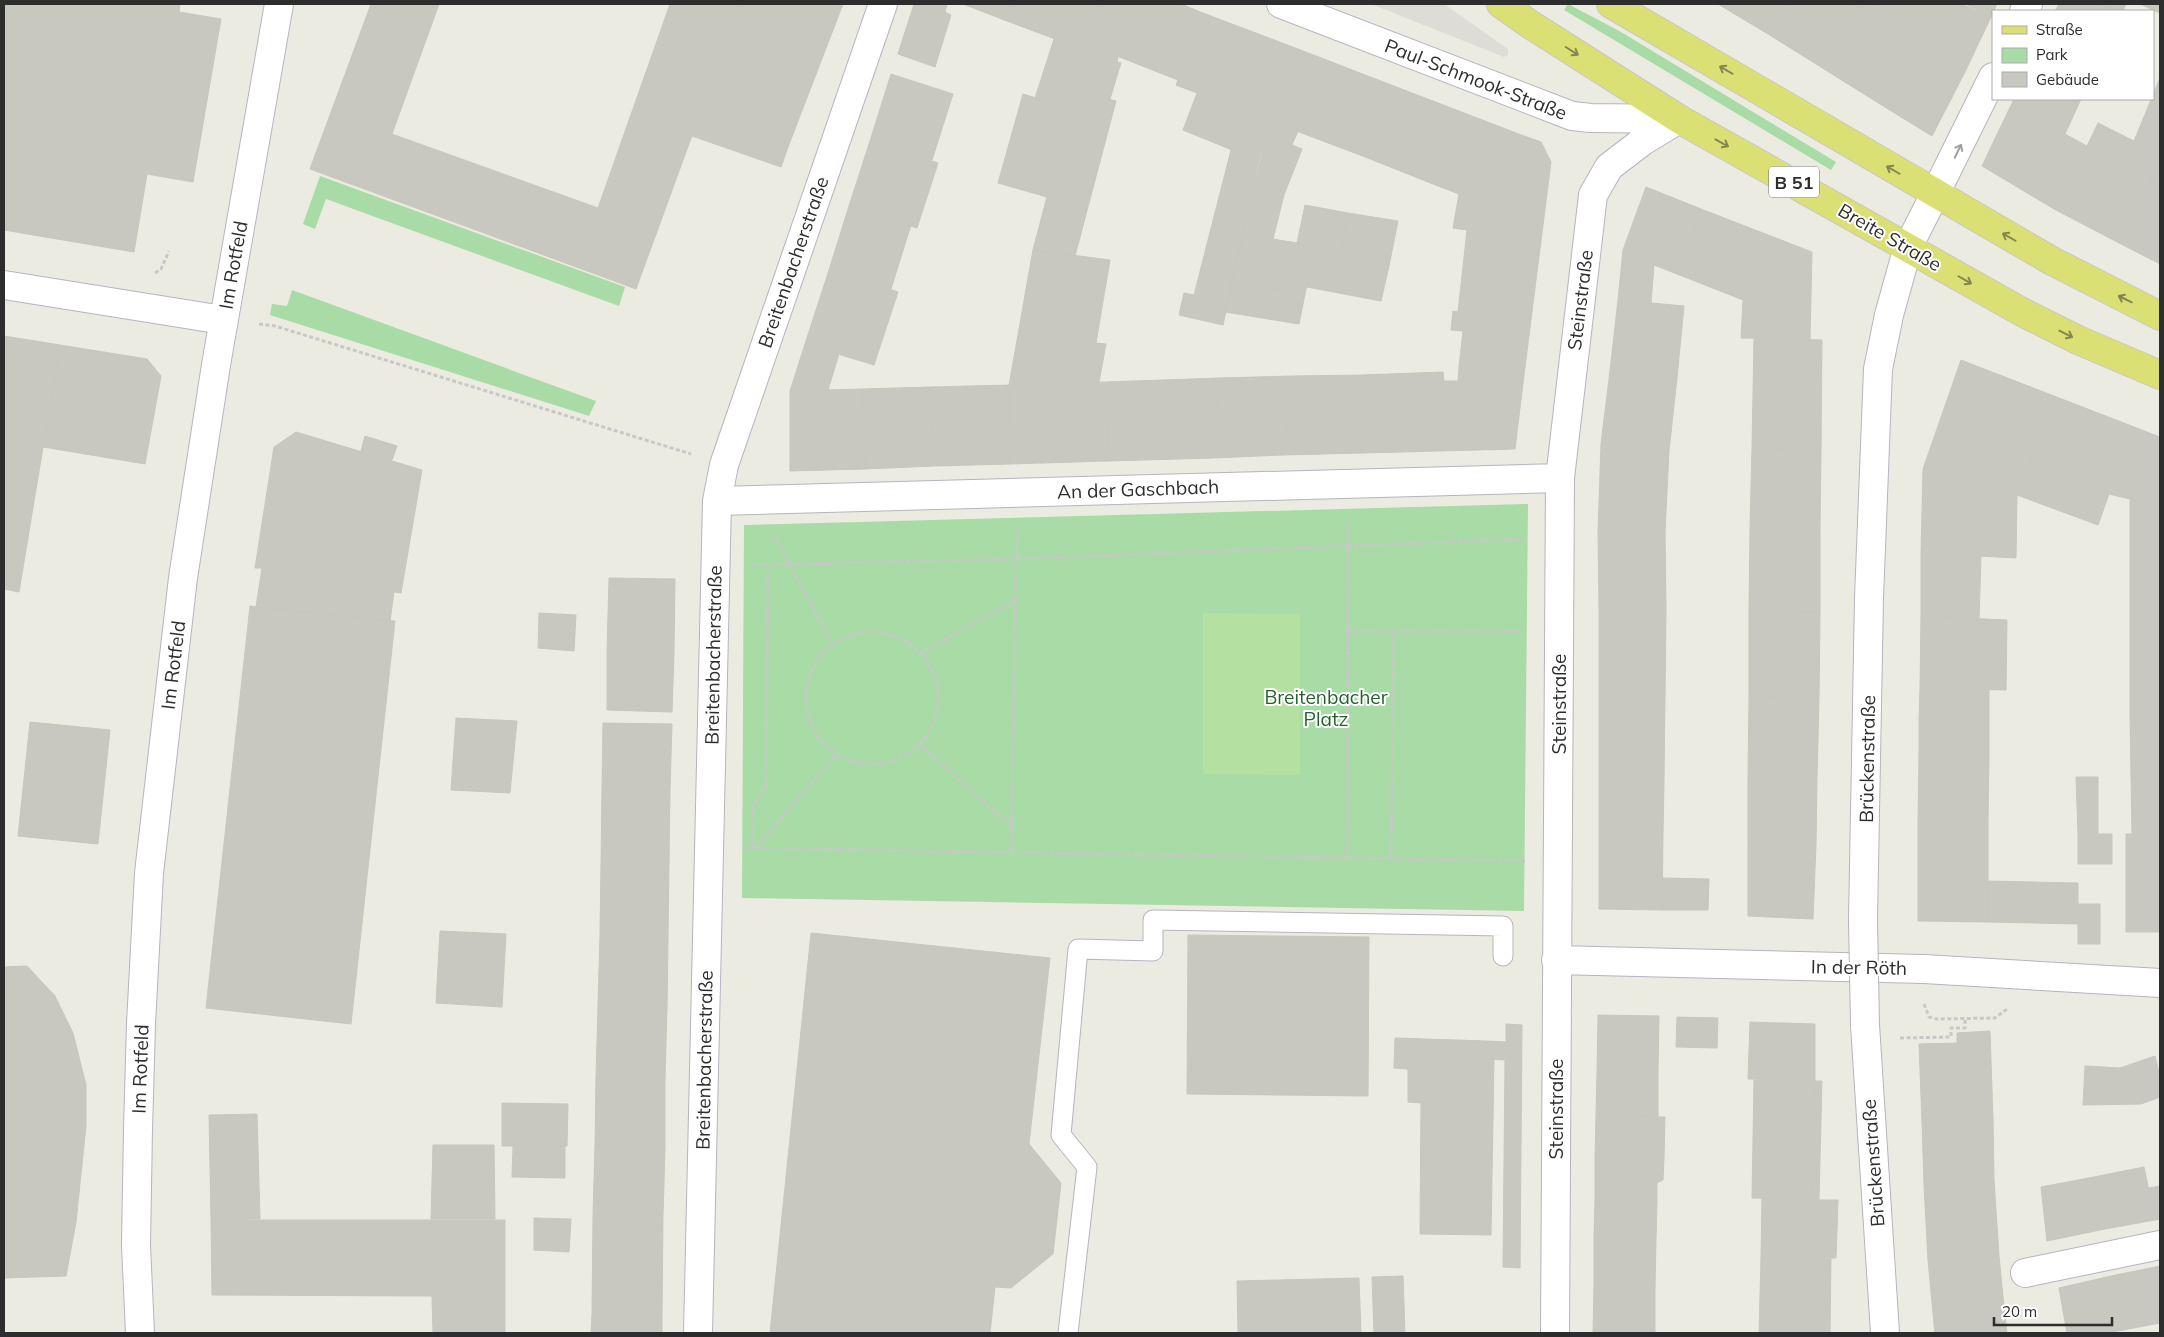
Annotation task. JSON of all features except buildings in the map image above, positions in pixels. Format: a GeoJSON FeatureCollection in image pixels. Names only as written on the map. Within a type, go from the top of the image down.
{"type":"FeatureCollection","features":[{"type":"Feature","properties":{"kind":"main road","name":"Breite Straße"},"geometry":{"type":"LineString","coordinates":[[1501,4],[1531,26],[1679,119],[2022,312],[2078,340],[2160,375]]}},
{"type":"Feature","properties":{"kind":"main road"},"geometry":{"type":"LineString","coordinates":[[1622,6],[1935,194],[2052,261],[2160,316]]}},
{"type":"Feature","properties":{"kind":"street","name":"Im Rotfeld"},"geometry":{"type":"LineString","coordinates":[[140,1333],[136,1245],[138,1138],[141,1024],[150,873],[184,578],[223,320],[279,4]]}},
{"type":"Feature","properties":{"kind":"street","name":"Breitenbacherstraße"},"geometry":{"type":"LineString","coordinates":[[698,1333],[717,501],[724,465],[883,4]]}},
{"type":"Feature","properties":{"kind":"street","name":"Paul-Schmook-Straße"},"geometry":{"type":"LineString","coordinates":[[1281,4],[1572,116],[1679,119]]}},
{"type":"Feature","properties":{"kind":"street","name":"Brückenstraße"},"geometry":{"type":"LineString","coordinates":[[1885,1333],[1864,1025],[1863,920],[1878,369],[1889,314],[1908,247],[1992,79]]}},
{"type":"Feature","properties":{"kind":"street","name":"Steinstraße"},"geometry":{"type":"LineString","coordinates":[[1555,1333],[1560,478],[1593,195],[1609,167],[1643,141],[1679,119]]}},
{"type":"Feature","properties":{"kind":"street"},"geometry":{"type":"LineString","coordinates":[[4,285],[223,320]]}},
{"type":"Feature","properties":{"kind":"street","name":"An der Gaschbach"},"geometry":{"type":"LineString","coordinates":[[717,501],[1560,478]]}},
{"type":"Feature","properties":{"kind":"street","name":"In der Röth"},"geometry":{"type":"LineString","coordinates":[[1556,960],[1924,969],[2160,983]]}},
{"type":"Feature","properties":{"kind":"street"},"geometry":{"type":"LineString","coordinates":[[2025,1274],[2160,1245]]}},
{"type":"Feature","properties":{"kind":"lane"},"geometry":{"type":"LineString","coordinates":[[1068,1333],[1087,1167],[1061,1135],[1078,949],[1153,951],[1154,920],[1503,926],[1503,956]]}},
{"type":"Feature","properties":{"kind":"path"},"geometry":{"type":"LineString","coordinates":[[147,278],[161,269],[169,251]]}},
{"type":"Feature","properties":{"kind":"path"},"geometry":{"type":"LineString","coordinates":[[223,320],[275,326],[724,465]]}},
{"type":"Feature","properties":{"kind":"path"},"geometry":{"type":"LineString","coordinates":[[1347,857],[1348,508]]}},
{"type":"Feature","properties":{"kind":"path"},"geometry":{"type":"LineString","coordinates":[[1011,852],[1017,526]]}},
{"type":"Feature","properties":{"kind":"path"},"geometry":{"type":"LineString","coordinates":[[772,532],[833,645]]}},
{"type":"Feature","properties":{"kind":"path"},"geometry":{"type":"LineString","coordinates":[[743,566],[1527,539]]}},
{"type":"Feature","properties":{"kind":"path"},"geometry":{"type":"LineString","coordinates":[[754,848],[753,806],[766,786],[768,565]]}},
{"type":"Feature","properties":{"kind":"path"},"geometry":{"type":"LineString","coordinates":[[921,653],[1016,600]]}},
{"type":"Feature","properties":{"kind":"path"},"geometry":{"type":"LineString","coordinates":[[1348,631],[1527,631]]}},
{"type":"Feature","properties":{"kind":"path"},"geometry":{"type":"LineString","coordinates":[[1391,858],[1394,631]]}},
{"type":"Feature","properties":{"kind":"path"},"geometry":{"type":"LineString","coordinates":[[867,632],[882,632],[896,636],[921,653],[931,666],[939,697],[935,719],[926,738],[903,756],[877,764],[862,764],[837,754],[822,741],[811,723],[806,708],[806,693],[810,675],[819,658],[833,645],[842,639],[867,632]]}},
{"type":"Feature","properties":{"kind":"path"},"geometry":{"type":"LineString","coordinates":[[919,744],[1012,827]]}},
{"type":"Feature","properties":{"kind":"path"},"geometry":{"type":"LineString","coordinates":[[754,848],[837,754]]}},
{"type":"Feature","properties":{"kind":"path"},"geometry":{"type":"LineString","coordinates":[[742,848],[1525,861]]}},
{"type":"Feature","properties":{"kind":"path"},"geometry":{"type":"LineString","coordinates":[[1924,1008],[1930,1017],[1966,1020],[1995,1018],[2006,1011]]}},
{"type":"Feature","properties":{"kind":"path"},"geometry":{"type":"LineString","coordinates":[[1920,1038],[1952,1037],[1951,1028],[1965,1028],[1966,1020]]}},
{"type":"Feature","properties":{"kind":"green space"},"geometry":{"type":"Polygon","coordinates":[[[1568,4],[1621,32],[1836,162],[1831,170],[1564,10],[1568,4]]]}},
{"type":"Feature","properties":{"kind":"green space"},"geometry":{"type":"Polygon","coordinates":[[[320,176],[625,287],[619,306],[326,199],[315,229],[303,224],[320,176]]]}},
{"type":"Feature","properties":{"kind":"green space"},"geometry":{"type":"Polygon","coordinates":[[[292,290],[596,401],[589,416],[270,315],[272,304],[287,306],[292,290]]]}},
{"type":"Feature","properties":{"kind":"green space","name":"Breitenbacher Platz"},"geometry":{"type":"Polygon","coordinates":[[[1528,504],[1524,911],[742,898],[744,525],[1528,504]]]}},
{"type":"Feature","properties":{"kind":"green space"},"geometry":{"type":"Polygon","coordinates":[[[1203,613],[1300,614],[1300,775],[1203,774],[1203,613]]]}},
{"type":"Feature","properties":{"kind":"shaded area"},"geometry":{"type":"Polygon","coordinates":[[[1371,4],[1444,4],[1508,49],[1508,55],[1504,57],[1371,4]]]}}]}
